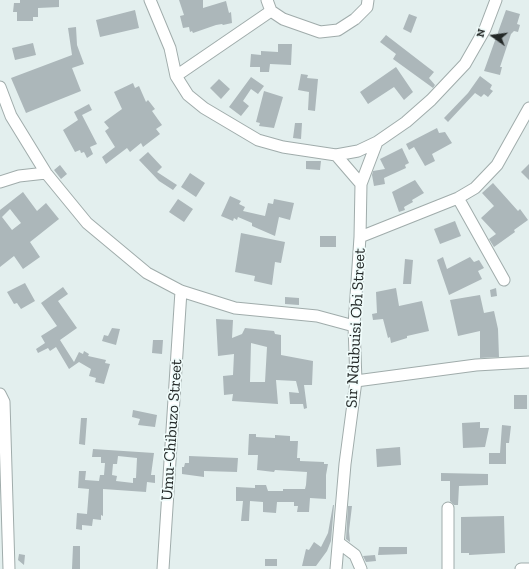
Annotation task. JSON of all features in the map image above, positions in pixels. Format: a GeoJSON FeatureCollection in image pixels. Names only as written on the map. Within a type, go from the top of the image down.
{"type":"FeatureCollection","features":[{"type":"Feature","properties":{"kind":"street"},"geometry":{"type":"LineString","coordinates":[[150,0],[170,48],[176,76],[188,95],[204,108],[258,140],[283,147],[336,155],[358,151],[376,142],[406,122],[431,100],[465,64],[486,29],[496,0]]}},
{"type":"Feature","properties":{"kind":"street"},"geometry":{"type":"LineString","coordinates":[[267,0],[271,11],[283,19],[303,28],[320,32],[338,30],[355,19],[366,7],[368,0]]}},
{"type":"Feature","properties":{"kind":"street"},"geometry":{"type":"LineString","coordinates":[[176,76],[271,11]]}},
{"type":"Feature","properties":{"kind":"street"},"geometry":{"type":"LineString","coordinates":[[0,87],[10,116],[46,173],[87,223],[148,273],[181,291],[235,308],[317,316],[354,326]]}},
{"type":"Feature","properties":{"kind":"street"},"geometry":{"type":"LineString","coordinates":[[360,237],[458,198],[475,188],[497,164],[529,108]]}},
{"type":"Feature","properties":{"kind":"street","name":"Sir Ndubuisi Obi Street"},"geometry":{"type":"LineString","coordinates":[[336,569],[345,464],[356,381],[354,326],[360,237],[361,184],[376,142]]}},
{"type":"Feature","properties":{"kind":"street"},"geometry":{"type":"LineString","coordinates":[[336,155],[361,184]]}},
{"type":"Feature","properties":{"kind":"street"},"geometry":{"type":"LineString","coordinates":[[0,182],[20,176],[46,173]]}},
{"type":"Feature","properties":{"kind":"street"},"geometry":{"type":"LineString","coordinates":[[458,198],[504,280]]}},
{"type":"Feature","properties":{"kind":"street","name":"Umu-Chibuzo Street"},"geometry":{"type":"LineString","coordinates":[[163,569],[181,291]]}},
{"type":"Feature","properties":{"kind":"street"},"geometry":{"type":"LineString","coordinates":[[356,381],[476,364],[529,362]]}},
{"type":"Feature","properties":{"kind":"street"},"geometry":{"type":"LineString","coordinates":[[0,394],[4,402],[3,514],[9,569]]}},
{"type":"Feature","properties":{"kind":"street"},"geometry":{"type":"LineString","coordinates":[[448,508],[448,569]]}},
{"type":"Feature","properties":{"kind":"street"},"geometry":{"type":"LineString","coordinates":[[339,543],[355,555],[362,569]]}},
{"type":"Feature","properties":{"kind":"street"},"geometry":{"type":"LineString","coordinates":[[521,569],[529,569]]}},
{"type":"Feature","properties":{"kind":"building"},"geometry":{"type":"Polygon","coordinates":[[[20,0],[59,0],[59,7],[38,8],[38,17],[33,17],[33,21],[17,21],[17,12],[13,12],[14,3],[20,3],[20,0]]]}},
{"type":"Feature","properties":{"kind":"building"},"geometry":{"type":"Polygon","coordinates":[[[179,0],[203,0],[203,8],[226,1],[229,13],[231,12],[232,23],[216,25],[193,33],[192,31],[190,32],[189,27],[183,28],[180,16],[184,15],[179,0]]]}},
{"type":"Feature","properties":{"kind":"building"},"geometry":{"type":"Polygon","coordinates":[[[135,10],[139,28],[100,37],[96,20],[135,10]]]}},
{"type":"Feature","properties":{"kind":"building"},"geometry":{"type":"Polygon","coordinates":[[[506,10],[520,14],[517,24],[520,25],[518,32],[514,31],[511,34],[500,67],[502,67],[500,75],[484,71],[506,10]]]}},
{"type":"Feature","properties":{"kind":"building"},"geometry":{"type":"Polygon","coordinates":[[[409,14],[417,17],[411,33],[403,29],[409,14]]]}},
{"type":"Feature","properties":{"kind":"building"},"geometry":{"type":"Polygon","coordinates":[[[76,27],[77,45],[84,64],[72,68],[81,91],[26,113],[11,78],[72,55],[68,28],[76,27]]]}},
{"type":"Feature","properties":{"kind":"building"},"geometry":{"type":"Polygon","coordinates":[[[386,35],[434,72],[429,78],[435,85],[433,88],[393,59],[396,54],[380,42],[386,35]]]}},
{"type":"Feature","properties":{"kind":"building"},"geometry":{"type":"Polygon","coordinates":[[[33,43],[36,55],[15,60],[12,48],[33,43]]]}},
{"type":"Feature","properties":{"kind":"building"},"geometry":{"type":"Polygon","coordinates":[[[278,44],[292,44],[291,65],[270,64],[269,72],[260,72],[260,67],[250,67],[251,54],[261,55],[261,51],[278,52],[278,44]]]}},
{"type":"Feature","properties":{"kind":"building"},"geometry":{"type":"Polygon","coordinates":[[[396,67],[413,92],[404,100],[394,87],[368,104],[360,92],[396,67]]]}},
{"type":"Feature","properties":{"kind":"building"},"geometry":{"type":"Polygon","coordinates":[[[301,74],[308,75],[307,78],[318,79],[315,111],[308,110],[309,92],[298,90],[301,74]]]}},
{"type":"Feature","properties":{"kind":"building"},"geometry":{"type":"Polygon","coordinates":[[[480,76],[492,85],[490,89],[493,91],[488,97],[484,94],[481,97],[475,93],[448,122],[444,118],[468,93],[480,76]]]}},
{"type":"Feature","properties":{"kind":"building"},"geometry":{"type":"Polygon","coordinates":[[[251,77],[264,86],[258,94],[251,89],[243,101],[249,106],[241,116],[229,107],[251,77]]]}},
{"type":"Feature","properties":{"kind":"building"},"geometry":{"type":"Polygon","coordinates":[[[219,79],[230,89],[221,99],[210,88],[219,79]]]}},
{"type":"Feature","properties":{"kind":"building"},"geometry":{"type":"Polygon","coordinates":[[[133,83],[135,88],[139,86],[146,102],[148,100],[155,109],[152,111],[162,125],[156,129],[160,134],[143,147],[141,143],[130,152],[127,148],[106,164],[102,157],[115,147],[105,131],[109,128],[104,122],[122,109],[114,92],[133,83]]]}},
{"type":"Feature","properties":{"kind":"building"},"geometry":{"type":"Polygon","coordinates":[[[264,91],[283,97],[274,128],[259,126],[260,123],[256,122],[264,91]]]}},
{"type":"Feature","properties":{"kind":"building"},"geometry":{"type":"Polygon","coordinates":[[[89,104],[92,110],[82,115],[97,144],[90,147],[93,154],[87,158],[84,152],[81,153],[80,150],[75,152],[63,130],[78,120],[74,112],[89,104]]]}},
{"type":"Feature","properties":{"kind":"building"},"geometry":{"type":"Polygon","coordinates":[[[295,123],[302,123],[301,139],[293,138],[295,123]]]}},
{"type":"Feature","properties":{"kind":"building"},"geometry":{"type":"Polygon","coordinates":[[[437,128],[439,133],[445,132],[452,143],[432,154],[435,161],[425,166],[414,147],[409,150],[406,144],[437,128]]]}},
{"type":"Feature","properties":{"kind":"building"},"geometry":{"type":"Polygon","coordinates":[[[402,148],[409,163],[405,165],[406,168],[384,178],[385,184],[374,186],[372,175],[373,171],[385,169],[380,159],[402,148]]]}},
{"type":"Feature","properties":{"kind":"building"},"geometry":{"type":"Polygon","coordinates":[[[148,152],[162,167],[157,172],[177,185],[173,190],[159,181],[139,160],[148,152]]]}},
{"type":"Feature","properties":{"kind":"building"},"geometry":{"type":"Polygon","coordinates":[[[306,161],[321,161],[320,170],[306,169],[306,161]]]}},
{"type":"Feature","properties":{"kind":"building"},"geometry":{"type":"Polygon","coordinates":[[[529,164],[529,180],[521,172],[529,164]]]}},
{"type":"Feature","properties":{"kind":"building"},"geometry":{"type":"Polygon","coordinates":[[[60,165],[67,174],[61,179],[54,170],[60,165]]]}},
{"type":"Feature","properties":{"kind":"building"},"geometry":{"type":"Polygon","coordinates":[[[190,173],[205,183],[196,197],[181,187],[190,173]]]}},
{"type":"Feature","properties":{"kind":"building"},"geometry":{"type":"Polygon","coordinates":[[[415,180],[424,193],[404,207],[405,210],[399,212],[392,192],[415,180]]]}},
{"type":"Feature","properties":{"kind":"building"},"geometry":{"type":"Polygon","coordinates":[[[493,183],[518,211],[520,209],[528,220],[514,230],[515,232],[494,247],[489,239],[496,234],[481,218],[494,206],[482,193],[493,183]]]}},
{"type":"Feature","properties":{"kind":"building"},"geometry":{"type":"Polygon","coordinates":[[[23,192],[37,211],[46,203],[59,219],[30,242],[40,257],[23,269],[14,256],[0,267],[0,210],[23,192]],[[10,209],[2,217],[12,230],[21,223],[10,209]]]}},
{"type":"Feature","properties":{"kind":"building"},"geometry":{"type":"Polygon","coordinates":[[[230,196],[241,201],[239,204],[245,207],[243,211],[265,216],[268,203],[273,204],[274,199],[294,203],[290,220],[279,217],[275,236],[252,226],[252,223],[238,217],[237,220],[234,218],[233,221],[221,216],[230,196]]]}},
{"type":"Feature","properties":{"kind":"building"},"geometry":{"type":"Polygon","coordinates":[[[178,199],[193,209],[184,222],[169,212],[178,199]]]}},
{"type":"Feature","properties":{"kind":"building"},"geometry":{"type":"Polygon","coordinates":[[[455,221],[461,236],[440,244],[434,229],[455,221]]]}},
{"type":"Feature","properties":{"kind":"building"},"geometry":{"type":"Polygon","coordinates":[[[241,233],[285,242],[281,263],[275,262],[272,285],[254,281],[255,276],[235,272],[241,233]]]}},
{"type":"Feature","properties":{"kind":"building"},"geometry":{"type":"Polygon","coordinates":[[[320,236],[336,236],[336,247],[320,247],[320,236]]]}},
{"type":"Feature","properties":{"kind":"building"},"geometry":{"type":"Polygon","coordinates":[[[443,257],[447,269],[470,257],[474,262],[479,260],[484,268],[478,271],[482,279],[449,295],[437,260],[443,257]]]}},
{"type":"Feature","properties":{"kind":"building"},"geometry":{"type":"Polygon","coordinates":[[[405,259],[413,260],[411,284],[403,284],[405,259]]]}},
{"type":"Feature","properties":{"kind":"building"},"geometry":{"type":"Polygon","coordinates":[[[25,283],[35,301],[21,309],[17,303],[14,304],[7,292],[25,283]]]}},
{"type":"Feature","properties":{"kind":"building"},"geometry":{"type":"Polygon","coordinates":[[[63,287],[68,294],[58,301],[77,328],[60,340],[74,362],[79,352],[83,354],[84,351],[89,354],[88,356],[106,360],[105,363],[110,364],[104,384],[95,382],[96,378],[89,376],[91,369],[79,362],[69,369],[56,347],[50,351],[48,348],[38,353],[36,349],[45,343],[41,336],[57,326],[41,303],[63,287]]]}},
{"type":"Feature","properties":{"kind":"building"},"geometry":{"type":"Polygon","coordinates":[[[396,288],[399,306],[422,301],[429,331],[407,336],[407,338],[391,343],[390,337],[388,338],[383,319],[373,320],[372,314],[377,313],[376,292],[396,288]]]}},
{"type":"Feature","properties":{"kind":"building"},"geometry":{"type":"Polygon","coordinates":[[[496,288],[497,296],[491,297],[490,290],[496,288]]]}},
{"type":"Feature","properties":{"kind":"building"},"geometry":{"type":"Polygon","coordinates":[[[480,295],[484,313],[494,311],[498,329],[499,357],[480,358],[480,331],[458,336],[450,300],[480,295]]]}},
{"type":"Feature","properties":{"kind":"building"},"geometry":{"type":"Polygon","coordinates":[[[285,297],[299,298],[299,305],[285,304],[285,297]]]}},
{"type":"Feature","properties":{"kind":"building"},"geometry":{"type":"Polygon","coordinates":[[[216,319],[233,320],[232,338],[242,334],[245,328],[274,331],[275,334],[281,335],[281,355],[313,361],[312,385],[304,385],[307,408],[304,409],[303,404],[290,404],[289,392],[299,393],[296,381],[276,380],[278,404],[232,401],[233,394],[224,395],[223,376],[233,375],[234,354],[218,356],[216,319]],[[251,343],[250,382],[265,382],[267,347],[251,343]]]}},
{"type":"Feature","properties":{"kind":"building"},"geometry":{"type":"Polygon","coordinates":[[[112,328],[120,329],[116,345],[102,341],[104,335],[108,336],[112,328]]]}},
{"type":"Feature","properties":{"kind":"building"},"geometry":{"type":"Polygon","coordinates":[[[153,340],[163,340],[162,354],[152,353],[153,340]]]}},
{"type":"Feature","properties":{"kind":"building"},"geometry":{"type":"Polygon","coordinates":[[[514,395],[527,395],[527,409],[514,409],[514,395]]]}},
{"type":"Feature","properties":{"kind":"building"},"geometry":{"type":"Polygon","coordinates":[[[133,410],[157,415],[155,427],[138,425],[140,419],[132,417],[133,410]]]}},
{"type":"Feature","properties":{"kind":"building"},"geometry":{"type":"Polygon","coordinates":[[[81,418],[87,418],[85,445],[79,444],[81,418]]]}},
{"type":"Feature","properties":{"kind":"building"},"geometry":{"type":"Polygon","coordinates":[[[480,422],[480,428],[489,428],[485,447],[463,448],[462,423],[480,422]]]}},
{"type":"Feature","properties":{"kind":"building"},"geometry":{"type":"Polygon","coordinates":[[[502,425],[511,426],[509,443],[506,443],[506,464],[489,464],[489,453],[500,453],[502,425]]]}},
{"type":"Feature","properties":{"kind":"building"},"geometry":{"type":"Polygon","coordinates":[[[249,434],[256,434],[256,437],[275,438],[275,435],[290,436],[290,441],[298,441],[297,458],[300,458],[300,461],[324,462],[324,464],[328,464],[326,475],[326,499],[310,498],[309,512],[297,512],[298,506],[294,506],[294,502],[277,502],[276,513],[263,512],[263,502],[250,501],[249,521],[241,521],[243,501],[236,501],[236,487],[255,488],[255,485],[266,485],[268,491],[283,491],[283,489],[305,489],[306,485],[307,472],[275,470],[274,472],[257,470],[258,455],[248,455],[249,434]]]}},
{"type":"Feature","properties":{"kind":"building"},"geometry":{"type":"Polygon","coordinates":[[[400,447],[401,465],[377,467],[376,449],[400,447]]]}},
{"type":"Feature","properties":{"kind":"building"},"geometry":{"type":"Polygon","coordinates":[[[93,449],[154,453],[151,475],[155,475],[155,483],[147,482],[146,492],[103,489],[103,516],[101,515],[101,520],[93,519],[92,526],[82,525],[82,530],[76,529],[77,513],[87,514],[89,489],[78,488],[79,471],[86,471],[85,480],[99,481],[100,475],[104,475],[105,463],[101,463],[101,457],[92,457],[93,449]],[[118,456],[117,464],[113,464],[112,475],[117,476],[116,481],[133,483],[133,478],[136,478],[137,458],[118,456]]]}},
{"type":"Feature","properties":{"kind":"building"},"geometry":{"type":"Polygon","coordinates":[[[189,456],[238,458],[237,472],[204,471],[204,477],[182,474],[182,467],[184,467],[185,463],[189,463],[189,456]]]}},
{"type":"Feature","properties":{"kind":"building"},"geometry":{"type":"Polygon","coordinates":[[[441,473],[488,474],[488,485],[459,486],[458,505],[454,505],[450,501],[450,481],[441,481],[441,473]]]}},
{"type":"Feature","properties":{"kind":"building"},"geometry":{"type":"Polygon","coordinates":[[[333,505],[331,541],[327,551],[316,566],[302,566],[306,549],[309,550],[314,542],[321,547],[328,533],[333,505]]]}},
{"type":"Feature","properties":{"kind":"building"},"geometry":{"type":"Polygon","coordinates":[[[348,506],[352,506],[349,531],[350,542],[346,539],[348,506]]]}},
{"type":"Feature","properties":{"kind":"building"},"geometry":{"type":"Polygon","coordinates":[[[504,516],[505,553],[469,555],[469,553],[461,553],[461,517],[504,516]]]}},
{"type":"Feature","properties":{"kind":"building"},"geometry":{"type":"Polygon","coordinates":[[[73,546],[80,546],[80,569],[72,569],[73,546]]]}},
{"type":"Feature","properties":{"kind":"building"},"geometry":{"type":"Polygon","coordinates":[[[379,547],[407,547],[407,554],[378,555],[379,547]]]}},
{"type":"Feature","properties":{"kind":"building"},"geometry":{"type":"Polygon","coordinates":[[[19,554],[25,555],[24,565],[18,560],[19,554]]]}},
{"type":"Feature","properties":{"kind":"building"},"geometry":{"type":"Polygon","coordinates":[[[375,555],[376,561],[366,562],[363,556],[375,555]]]}},
{"type":"Feature","properties":{"kind":"building"},"geometry":{"type":"Polygon","coordinates":[[[265,559],[277,559],[277,566],[265,566],[265,559]]]}}]}
